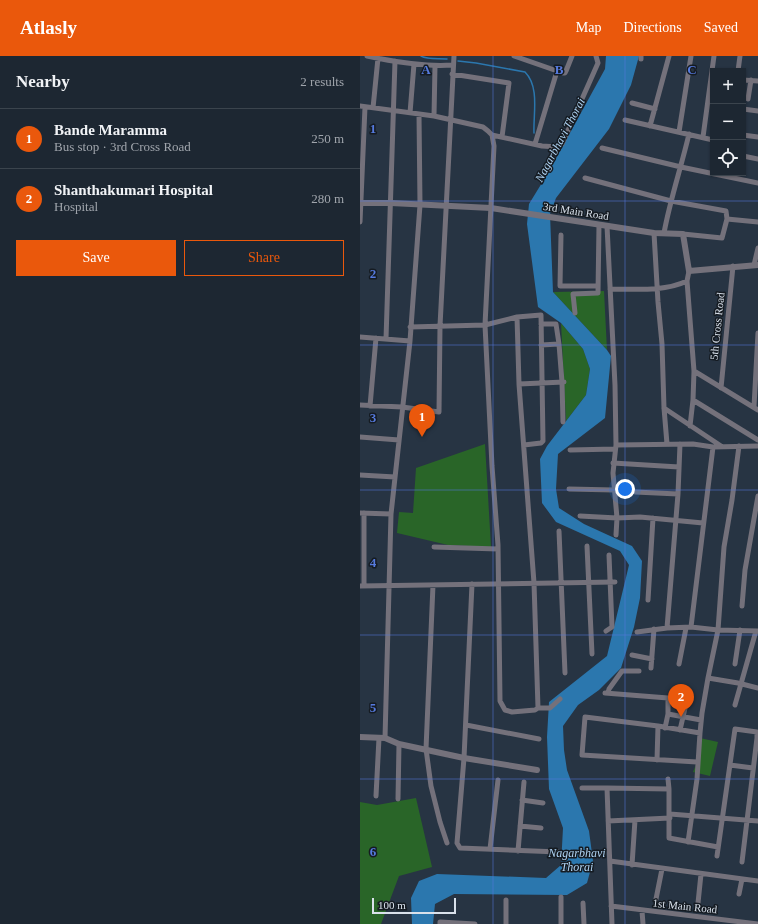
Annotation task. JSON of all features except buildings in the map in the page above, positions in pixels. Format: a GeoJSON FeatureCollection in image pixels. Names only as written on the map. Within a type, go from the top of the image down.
{"type":"FeatureCollection","features":[{"type":"Feature","properties":{"kind":"street"},"geometry":{"type":"LineString","coordinates":[[367,56],[414,64],[435,66],[452,65]]}},
{"type":"Feature","properties":{"kind":"street"},"geometry":{"type":"LineString","coordinates":[[360,405],[439,412],[440,326],[451,120],[452,65],[454,56]]}},
{"type":"Feature","properties":{"kind":"street"},"geometry":{"type":"LineString","coordinates":[[514,56],[565,73],[572,56]]}},
{"type":"Feature","properties":{"kind":"street"},"geometry":{"type":"LineString","coordinates":[[492,136],[558,147],[562,144],[598,63],[596,56]]}},
{"type":"Feature","properties":{"kind":"street"},"geometry":{"type":"LineString","coordinates":[[650,126],[669,56]]}},
{"type":"Feature","properties":{"kind":"street"},"geometry":{"type":"LineString","coordinates":[[679,132],[691,56]]}},
{"type":"Feature","properties":{"kind":"street"},"geometry":{"type":"LineString","coordinates":[[703,137],[714,56]]}},
{"type":"Feature","properties":{"kind":"street"},"geometry":{"type":"LineString","coordinates":[[738,68],[740,56]]}},
{"type":"Feature","properties":{"kind":"street"},"geometry":{"type":"LineString","coordinates":[[374,108],[378,58]]}},
{"type":"Feature","properties":{"kind":"street"},"geometry":{"type":"LineString","coordinates":[[386,339],[395,60]]}},
{"type":"Feature","properties":{"kind":"street"},"geometry":{"type":"LineString","coordinates":[[410,113],[414,64]]}},
{"type":"Feature","properties":{"kind":"street"},"geometry":{"type":"LineString","coordinates":[[434,116],[435,66]]}},
{"type":"Feature","properties":{"kind":"street"},"geometry":{"type":"LineString","coordinates":[[535,144],[557,71]]}},
{"type":"Feature","properties":{"kind":"street"},"geometry":{"type":"LineString","coordinates":[[452,74],[509,83],[502,137]]}},
{"type":"Feature","properties":{"kind":"street"},"geometry":{"type":"LineString","coordinates":[[746,80],[758,81]]}},
{"type":"Feature","properties":{"kind":"street"},"geometry":{"type":"LineString","coordinates":[[748,99],[751,80]]}},
{"type":"Feature","properties":{"kind":"street"},"geometry":{"type":"LineString","coordinates":[[632,103],[655,109]]}},
{"type":"Feature","properties":{"kind":"street"},"geometry":{"type":"LineString","coordinates":[[360,222],[363,107],[434,116],[483,127],[492,136],[494,146],[492,208],[485,325],[498,549],[500,701],[506,710],[512,712],[527,711],[538,708],[550,708],[560,700]]}},
{"type":"Feature","properties":{"kind":"street"},"geometry":{"type":"LineString","coordinates":[[746,109],[758,111]]}},
{"type":"Feature","properties":{"kind":"street"},"geometry":{"type":"LineString","coordinates":[[376,796],[382,738],[391,514],[410,341],[420,205],[419,114]]}},
{"type":"Feature","properties":{"kind":"street"},"geometry":{"type":"LineString","coordinates":[[625,120],[710,139]]}},
{"type":"Feature","properties":{"kind":"street"},"geometry":{"type":"LineString","coordinates":[[664,233],[671,200],[689,134]]}},
{"type":"Feature","properties":{"kind":"street"},"geometry":{"type":"LineString","coordinates":[[746,135],[758,137]]}},
{"type":"Feature","properties":{"kind":"street"},"geometry":{"type":"LineString","coordinates":[[602,148],[681,167],[710,172]]}},
{"type":"Feature","properties":{"kind":"street"},"geometry":{"type":"LineString","coordinates":[[746,157],[758,159]]}},
{"type":"Feature","properties":{"kind":"street"},"geometry":{"type":"LineString","coordinates":[[730,176],[758,183]]}},
{"type":"Feature","properties":{"kind":"street"},"geometry":{"type":"LineString","coordinates":[[585,178],[671,200],[726,211],[727,219],[722,238],[684,234],[689,271],[687,281],[694,371],[690,426]]}},
{"type":"Feature","properties":{"kind":"street","name":"3rd Main Road"},"geometry":{"type":"LineString","coordinates":[[360,203],[492,208],[654,233],[684,234]]}},
{"type":"Feature","properties":{"kind":"street"},"geometry":{"type":"LineString","coordinates":[[727,219],[758,222]]}},
{"type":"Feature","properties":{"kind":"street"},"geometry":{"type":"LineString","coordinates":[[575,313],[573,294],[598,294],[599,225]]}},
{"type":"Feature","properties":{"kind":"street"},"geometry":{"type":"LineString","coordinates":[[607,226],[615,447],[613,463],[617,518],[616,535]]}},
{"type":"Feature","properties":{"kind":"street"},"geometry":{"type":"LineString","coordinates":[[654,233],[667,444]]}},
{"type":"Feature","properties":{"kind":"street"},"geometry":{"type":"LineString","coordinates":[[561,235],[560,286],[598,286]]}},
{"type":"Feature","properties":{"kind":"street"},"geometry":{"type":"LineString","coordinates":[[689,271],[756,265],[758,248]]}},
{"type":"Feature","properties":{"kind":"street","name":"5th Cross Road"},"geometry":{"type":"LineString","coordinates":[[721,388],[733,266]]}},
{"type":"Feature","properties":{"kind":"street"},"geometry":{"type":"LineString","coordinates":[[610,289],[677,286],[687,281]]}},
{"type":"Feature","properties":{"kind":"street"},"geometry":{"type":"LineString","coordinates":[[410,327],[485,325],[517,317],[541,315],[544,441],[541,443],[524,445]]}},
{"type":"Feature","properties":{"kind":"street"},"geometry":{"type":"LineString","coordinates":[[517,317],[519,384],[534,583],[538,708]]}},
{"type":"Feature","properties":{"kind":"street"},"geometry":{"type":"LineString","coordinates":[[541,324],[556,324],[564,382],[563,422]]}},
{"type":"Feature","properties":{"kind":"street"},"geometry":{"type":"LineString","coordinates":[[694,371],[756,408],[758,333]]}},
{"type":"Feature","properties":{"kind":"street"},"geometry":{"type":"LineString","coordinates":[[360,337],[410,341]]}},
{"type":"Feature","properties":{"kind":"street"},"geometry":{"type":"LineString","coordinates":[[370,406],[376,338]]}},
{"type":"Feature","properties":{"kind":"street"},"geometry":{"type":"LineString","coordinates":[[541,345],[559,344]]}},
{"type":"Feature","properties":{"kind":"street"},"geometry":{"type":"LineString","coordinates":[[519,384],[564,382]]}},
{"type":"Feature","properties":{"kind":"street"},"geometry":{"type":"LineString","coordinates":[[693,400],[758,440]]}},
{"type":"Feature","properties":{"kind":"street"},"geometry":{"type":"LineString","coordinates":[[664,408],[722,447]]}},
{"type":"Feature","properties":{"kind":"street"},"geometry":{"type":"LineString","coordinates":[[360,437],[399,440]]}},
{"type":"Feature","properties":{"kind":"street"},"geometry":{"type":"LineString","coordinates":[[570,450],[667,444],[693,444],[712,447],[758,446]]}},
{"type":"Feature","properties":{"kind":"street"},"geometry":{"type":"LineString","coordinates":[[667,628],[678,494],[680,444]]}},
{"type":"Feature","properties":{"kind":"street"},"geometry":{"type":"LineString","coordinates":[[688,842],[697,779],[700,733],[708,678],[718,630],[724,548],[739,446]]}},
{"type":"Feature","properties":{"kind":"street"},"geometry":{"type":"LineString","coordinates":[[680,664],[689,628],[712,447]]}},
{"type":"Feature","properties":{"kind":"street"},"geometry":{"type":"LineString","coordinates":[[613,463],[679,467]]}},
{"type":"Feature","properties":{"kind":"street"},"geometry":{"type":"LineString","coordinates":[[360,475],[395,477]]}},
{"type":"Feature","properties":{"kind":"street"},"geometry":{"type":"LineString","coordinates":[[569,490],[614,490]]}},
{"type":"Feature","properties":{"kind":"street"},"geometry":{"type":"LineString","coordinates":[[635,492],[678,494]]}},
{"type":"Feature","properties":{"kind":"street"},"geometry":{"type":"LineString","coordinates":[[742,606],[744,575],[758,496]]}},
{"type":"Feature","properties":{"kind":"street"},"geometry":{"type":"LineString","coordinates":[[391,514],[362,513],[362,586],[613,582]]}},
{"type":"Feature","properties":{"kind":"street"},"geometry":{"type":"LineString","coordinates":[[580,516],[617,518],[640,517],[703,523]]}},
{"type":"Feature","properties":{"kind":"street"},"geometry":{"type":"LineString","coordinates":[[648,600],[653,518]]}},
{"type":"Feature","properties":{"kind":"street"},"geometry":{"type":"LineString","coordinates":[[558,531],[565,673]]}},
{"type":"Feature","properties":{"kind":"street"},"geometry":{"type":"LineString","coordinates":[[587,546],[592,654]]}},
{"type":"Feature","properties":{"kind":"street"},"geometry":{"type":"LineString","coordinates":[[434,547],[498,549]]}},
{"type":"Feature","properties":{"kind":"street"},"geometry":{"type":"LineString","coordinates":[[606,631],[612,627],[613,582],[609,555]]}},
{"type":"Feature","properties":{"kind":"street"},"geometry":{"type":"LineString","coordinates":[[472,584],[466,724],[457,843],[460,848],[559,852]]}},
{"type":"Feature","properties":{"kind":"street"},"geometry":{"type":"LineString","coordinates":[[433,585],[426,749],[431,786],[447,843]]}},
{"type":"Feature","properties":{"kind":"street"},"geometry":{"type":"LineString","coordinates":[[637,632],[667,628],[757,631],[735,705]]}},
{"type":"Feature","properties":{"kind":"street"},"geometry":{"type":"LineString","coordinates":[[651,668],[654,629]]}},
{"type":"Feature","properties":{"kind":"street"},"geometry":{"type":"LineString","coordinates":[[735,664],[740,630]]}},
{"type":"Feature","properties":{"kind":"street"},"geometry":{"type":"LineString","coordinates":[[632,655],[652,659]]}},
{"type":"Feature","properties":{"kind":"street"},"geometry":{"type":"LineString","coordinates":[[640,671],[622,671],[607,693],[668,698],[668,714],[665,728]]}},
{"type":"Feature","properties":{"kind":"street"},"geometry":{"type":"LineString","coordinates":[[708,678],[758,688]]}},
{"type":"Feature","properties":{"kind":"street"},"geometry":{"type":"LineString","coordinates":[[680,730],[686,704]]}},
{"type":"Feature","properties":{"kind":"street"},"geometry":{"type":"LineString","coordinates":[[668,714],[702,720]]}},
{"type":"Feature","properties":{"kind":"street"},"geometry":{"type":"LineString","coordinates":[[697,762],[582,755],[585,717],[700,733]]}},
{"type":"Feature","properties":{"kind":"street"},"geometry":{"type":"LineString","coordinates":[[466,724],[539,739]]}},
{"type":"Feature","properties":{"kind":"street"},"geometry":{"type":"LineString","coordinates":[[657,760],[658,726]]}},
{"type":"Feature","properties":{"kind":"street"},"geometry":{"type":"LineString","coordinates":[[717,856],[735,729],[757,732],[758,738],[755,765],[742,862]]}},
{"type":"Feature","properties":{"kind":"street"},"geometry":{"type":"LineString","coordinates":[[360,737],[382,738],[399,744],[464,758],[538,770]]}},
{"type":"Feature","properties":{"kind":"street"},"geometry":{"type":"LineString","coordinates":[[398,799],[399,744]]}},
{"type":"Feature","properties":{"kind":"street"},"geometry":{"type":"LineString","coordinates":[[730,765],[755,765]]}},
{"type":"Feature","properties":{"kind":"street"},"geometry":{"type":"LineString","coordinates":[[668,778],[670,816],[669,838],[718,847]]}},
{"type":"Feature","properties":{"kind":"street"},"geometry":{"type":"LineString","coordinates":[[490,849],[498,780]]}},
{"type":"Feature","properties":{"kind":"street"},"geometry":{"type":"LineString","coordinates":[[518,851],[524,782]]}},
{"type":"Feature","properties":{"kind":"street"},"geometry":{"type":"LineString","coordinates":[[582,788],[669,789]]}},
{"type":"Feature","properties":{"kind":"street"},"geometry":{"type":"LineString","coordinates":[[607,788],[612,924]]}},
{"type":"Feature","properties":{"kind":"street"},"geometry":{"type":"LineString","coordinates":[[522,800],[543,803]]}},
{"type":"Feature","properties":{"kind":"street"},"geometry":{"type":"LineString","coordinates":[[608,821],[692,815],[758,821]]}},
{"type":"Feature","properties":{"kind":"street"},"geometry":{"type":"LineString","coordinates":[[632,865],[635,820]]}},
{"type":"Feature","properties":{"kind":"street"},"geometry":{"type":"LineString","coordinates":[[520,826],[541,828]]}},
{"type":"Feature","properties":{"kind":"street"},"geometry":{"type":"LineString","coordinates":[[610,861],[758,881]]}},
{"type":"Feature","properties":{"kind":"street"},"geometry":{"type":"LineString","coordinates":[[656,899],[662,868]]}},
{"type":"Feature","properties":{"kind":"street"},"geometry":{"type":"LineString","coordinates":[[698,903],[701,874]]}},
{"type":"Feature","properties":{"kind":"street"},"geometry":{"type":"LineString","coordinates":[[739,894],[742,879]]}},
{"type":"Feature","properties":{"kind":"street"},"geometry":{"type":"LineString","coordinates":[[560,897],[562,924]]}},
{"type":"Feature","properties":{"kind":"street"},"geometry":{"type":"LineString","coordinates":[[506,900],[506,924]]}},
{"type":"Feature","properties":{"kind":"street"},"geometry":{"type":"LineString","coordinates":[[583,903],[584,924]]}},
{"type":"Feature","properties":{"kind":"street","name":"1st Main Road"},"geometry":{"type":"LineString","coordinates":[[611,906],[758,924]]}},
{"type":"Feature","properties":{"kind":"street"},"geometry":{"type":"LineString","coordinates":[[642,911],[643,924]]}},
{"type":"Feature","properties":{"kind":"street"},"geometry":{"type":"LineString","coordinates":[[440,924],[440,922],[475,924]]}},
{"type":"Feature","properties":{"kind":"green space"},"geometry":{"type":"Polygon","coordinates":[[[604,291],[607,350],[553,292],[604,291]]]}},
{"type":"Feature","properties":{"kind":"green space"},"geometry":{"type":"Polygon","coordinates":[[[561,323],[583,349],[590,369],[586,395],[566,421],[561,323]]]}},
{"type":"Feature","properties":{"kind":"green space"},"geometry":{"type":"Polygon","coordinates":[[[485,444],[491,547],[448,545],[397,533],[399,512],[413,513],[416,468],[485,444]]]}},
{"type":"Feature","properties":{"kind":"green space"},"geometry":{"type":"Polygon","coordinates":[[[700,738],[718,742],[710,776],[693,772],[697,762],[700,738]]]}},
{"type":"Feature","properties":{"kind":"green space"},"geometry":{"type":"Polygon","coordinates":[[[416,798],[432,867],[399,876],[381,924],[360,924],[360,802],[377,805],[416,798]]]}},
{"type":"Feature","properties":{"kind":"water","name":"Nagarbhavi Thorai"},"geometry":{"type":"Polygon","coordinates":[[[606,56],[639,56],[631,85],[609,129],[556,198],[550,214],[553,292],[611,356],[605,418],[558,454],[556,489],[559,508],[584,524],[632,546],[642,561],[640,598],[634,627],[621,668],[599,690],[578,705],[563,726],[567,770],[589,831],[593,861],[587,883],[567,895],[454,894],[435,904],[433,924],[412,924],[411,898],[419,881],[437,874],[546,878],[561,865],[563,828],[549,789],[547,737],[549,702],[607,656],[629,565],[620,551],[556,522],[542,503],[540,459],[547,446],[586,395],[590,369],[583,349],[561,323],[538,307],[527,224],[529,204],[548,173],[605,69],[606,56]]]}},
{"type":"Feature","properties":{"kind":"waterway"},"geometry":{"type":"LineString","coordinates":[[421,56],[447,59]]}},
{"type":"Feature","properties":{"kind":"waterway"},"geometry":{"type":"LineString","coordinates":[[458,61],[525,72],[533,85],[535,101],[534,133]]}},
{"type":"Feature","properties":{"kind":"place","name":"Bande Maramma"},"geometry":{"type":"Point","coordinates":[422,437]}},
{"type":"Feature","properties":{"kind":"place","name":"Shanthakumari Hospital"},"geometry":{"type":"Point","coordinates":[681,717]}}]}
